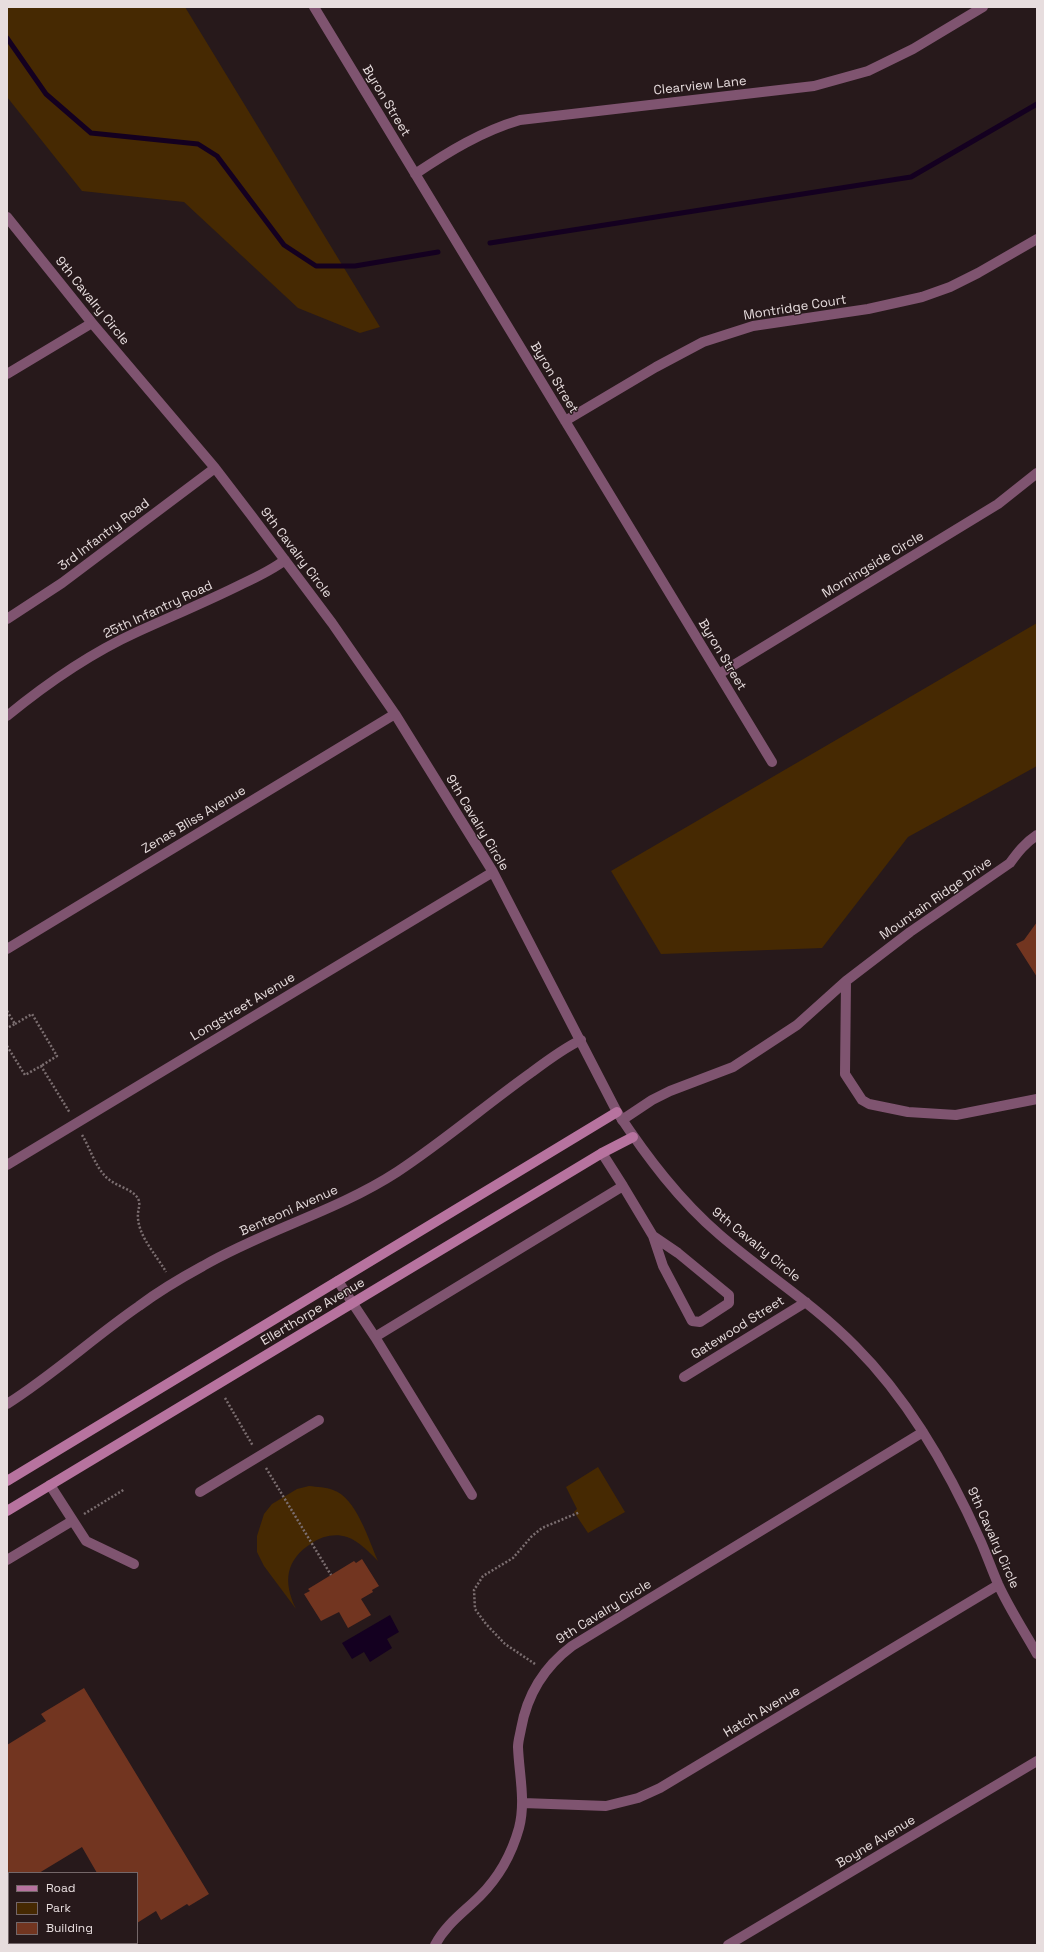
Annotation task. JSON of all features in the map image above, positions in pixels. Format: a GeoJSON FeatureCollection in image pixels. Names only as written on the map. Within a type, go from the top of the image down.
{"type":"FeatureCollection","features":[{"type":"Feature","properties":{"kind":"street","name":"Byron Street"},"geometry":{"type":"LineString","coordinates":[[314,7],[772,762]]}},
{"type":"Feature","properties":{"kind":"street","name":"Clearview Lane"},"geometry":{"type":"LineString","coordinates":[[415,174],[480,135],[500,126],[520,120],[585,111],[800,88],[814,86],[868,71],[913,49],[983,7]]}},
{"type":"Feature","properties":{"kind":"street","name":"9th Cavalry Circle"},"geometry":{"type":"LineString","coordinates":[[7,217],[92,323],[215,468],[285,560],[395,714],[493,872],[620,1116],[633,1137],[678,1194],[720,1235],[806,1302],[855,1346],[886,1381],[923,1432],[954,1485],[982,1543],[998,1585],[1037,1654]]}},
{"type":"Feature","properties":{"kind":"street","name":"Montridge Court"},"geometry":{"type":"LineString","coordinates":[[565,421],[656,367],[703,342],[752,326],[868,309],[922,297],[950,287],[978,273],[1037,239]]}},
{"type":"Feature","properties":{"kind":"street"},"geometry":{"type":"LineString","coordinates":[[7,374],[92,323]]}},
{"type":"Feature","properties":{"kind":"street","name":"3rd Infantry Road"},"geometry":{"type":"LineString","coordinates":[[7,619],[62,583],[215,468]]}},
{"type":"Feature","properties":{"kind":"street","name":"Morningside Circle"},"geometry":{"type":"LineString","coordinates":[[719,674],[998,504],[1037,473]]}},
{"type":"Feature","properties":{"kind":"street","name":"25th Infantry Road"},"geometry":{"type":"LineString","coordinates":[[7,716],[40,690],[86,660],[135,633],[216,597],[274,568],[285,560]]}},
{"type":"Feature","properties":{"kind":"street","name":"Zenas Bliss Avenue"},"geometry":{"type":"LineString","coordinates":[[7,949],[395,714]]}},
{"type":"Feature","properties":{"kind":"street","name":"Mountain Ridge Drive"},"geometry":{"type":"LineString","coordinates":[[620,1116],[670,1091],[733,1066],[797,1025],[846,981],[910,932],[1010,863],[1028,841],[1037,835]]}},
{"type":"Feature","properties":{"kind":"street","name":"Longstreet Avenue"},"geometry":{"type":"LineString","coordinates":[[7,1165],[493,872]]}},
{"type":"Feature","properties":{"kind":"street"},"geometry":{"type":"LineString","coordinates":[[846,981],[846,1074],[862,1100],[868,1104],[908,1112],[956,1115],[1037,1099]]}},
{"type":"Feature","properties":{"kind":"street","name":"Benteoni Avenue"},"geometry":{"type":"LineString","coordinates":[[7,1404],[27,1392],[138,1306],[173,1283],[205,1264],[266,1235],[345,1201],[396,1173],[438,1144],[512,1086],[570,1045],[581,1040]]}},
{"type":"Feature","properties":{"kind":"street","name":"Ellerthorpe Avenue"},"geometry":{"type":"LineString","coordinates":[[7,1481],[338,1281],[620,1116]]}},
{"type":"Feature","properties":{"kind":"street","name":"Ellerthorpe Avenue"},"geometry":{"type":"LineString","coordinates":[[7,1512],[602,1153],[633,1137]]}},
{"type":"Feature","properties":{"kind":"street"},"geometry":{"type":"LineString","coordinates":[[602,1153],[624,1186],[653,1236],[662,1266],[692,1321],[700,1322],[729,1303],[729,1295],[678,1253],[653,1236]]}},
{"type":"Feature","properties":{"kind":"street"},"geometry":{"type":"LineString","coordinates":[[375,1337],[624,1186]]}},
{"type":"Feature","properties":{"kind":"street"},"geometry":{"type":"LineString","coordinates":[[338,1281],[375,1337],[472,1495]]}},
{"type":"Feature","properties":{"kind":"street","name":"Gatewood Street"},"geometry":{"type":"LineString","coordinates":[[684,1377],[806,1302]]}},
{"type":"Feature","properties":{"kind":"street"},"geometry":{"type":"LineString","coordinates":[[200,1492],[319,1420]]}},
{"type":"Feature","properties":{"kind":"street","name":"9th Cavalry Circle"},"geometry":{"type":"LineString","coordinates":[[435,1945],[450,1922],[481,1896],[496,1877],[509,1856],[519,1828],[523,1803],[518,1745],[523,1720],[530,1696],[545,1671],[559,1656],[572,1646],[923,1432]]}},
{"type":"Feature","properties":{"kind":"street"},"geometry":{"type":"LineString","coordinates":[[50,1485],[86,1541],[134,1564]]}},
{"type":"Feature","properties":{"kind":"street"},"geometry":{"type":"LineString","coordinates":[[7,1560],[72,1521]]}},
{"type":"Feature","properties":{"kind":"street","name":"Hatch Avenue"},"geometry":{"type":"LineString","coordinates":[[523,1803],[606,1806],[638,1798],[660,1788],[998,1585]]}},
{"type":"Feature","properties":{"kind":"street","name":"Boyne Avenue"},"geometry":{"type":"LineString","coordinates":[[728,1945],[1037,1760]]}},
{"type":"Feature","properties":{"kind":"path"},"geometry":{"type":"LineString","coordinates":[[7,1010],[15,1024]]}},
{"type":"Feature","properties":{"kind":"path"},"geometry":{"type":"LineString","coordinates":[[7,1028],[32,1014],[57,1056],[25,1075],[7,1046]]}},
{"type":"Feature","properties":{"kind":"path"},"geometry":{"type":"LineString","coordinates":[[42,1066],[106,1177],[120,1187],[133,1193],[138,1199],[140,1205],[138,1217],[142,1232],[173,1283]]}},
{"type":"Feature","properties":{"kind":"path"},"geometry":{"type":"LineString","coordinates":[[225,1398],[331,1575]]}},
{"type":"Feature","properties":{"kind":"path"},"geometry":{"type":"LineString","coordinates":[[72,1521],[125,1489]]}},
{"type":"Feature","properties":{"kind":"path"},"geometry":{"type":"LineString","coordinates":[[535,1665],[505,1644],[486,1624],[475,1608],[474,1590],[483,1576],[513,1558],[532,1536],[542,1528],[580,1512]]}},
{"type":"Feature","properties":{"kind":"green space"},"geometry":{"type":"Polygon","coordinates":[[[7,7],[185,7],[380,327],[360,333],[298,308],[184,202],[82,191],[7,97],[7,7]]]}},
{"type":"Feature","properties":{"kind":"green space"},"geometry":{"type":"Polygon","coordinates":[[[1037,623],[1037,766],[908,837],[822,948],[661,954],[611,871],[1037,623]]]}},
{"type":"Feature","properties":{"kind":"green space"},"geometry":{"type":"Polygon","coordinates":[[[598,1467],[625,1512],[588,1533],[574,1512],[577,1509],[566,1487],[598,1467]]]}},
{"type":"Feature","properties":{"kind":"green space"},"geometry":{"type":"Polygon","coordinates":[[[309,1486],[333,1490],[341,1494],[348,1501],[361,1521],[378,1561],[360,1544],[347,1537],[333,1535],[316,1541],[296,1557],[289,1572],[289,1590],[296,1609],[264,1566],[257,1552],[257,1536],[264,1514],[272,1504],[297,1489],[309,1486]]]}},
{"type":"Feature","properties":{"kind":"green space"},"geometry":{"type":"Polygon","coordinates":[[[36,1944],[81,1945],[36,1945],[36,1944]]]}},
{"type":"Feature","properties":{"kind":"green space"},"geometry":{"type":"Polygon","coordinates":[[[89,1944],[135,1945],[90,1945],[89,1944]]]}},
{"type":"Feature","properties":{"kind":"shaded area"},"geometry":{"type":"Polygon","coordinates":[[[390,1615],[399,1632],[387,1639],[392,1648],[370,1662],[364,1652],[352,1659],[342,1643],[390,1615]]]}},
{"type":"Feature","properties":{"kind":"building"},"geometry":{"type":"Polygon","coordinates":[[[1037,922],[1037,977],[1016,944],[1024,940],[1037,922]]]}},
{"type":"Feature","properties":{"kind":"building"},"geometry":{"type":"Polygon","coordinates":[[[362,1559],[379,1586],[372,1590],[373,1592],[361,1599],[371,1615],[348,1628],[339,1612],[321,1621],[304,1594],[310,1591],[308,1589],[354,1561],[356,1563],[362,1559]]]}},
{"type":"Feature","properties":{"kind":"building"},"geometry":{"type":"Polygon","coordinates":[[[84,1688],[209,1894],[189,1906],[187,1904],[161,1920],[156,1911],[138,1922],[138,1872],[96,1872],[82,1847],[41,1872],[7,1873],[7,1745],[46,1721],[41,1714],[84,1688]]]}},
{"type":"Feature","properties":{"kind":"waterway"},"geometry":{"type":"LineString","coordinates":[[7,38],[46,94],[91,133],[198,144],[217,156],[284,245],[316,266],[355,266],[438,252]]}},
{"type":"Feature","properties":{"kind":"waterway"},"geometry":{"type":"LineString","coordinates":[[490,243],[911,177],[1037,104]]}}]}
